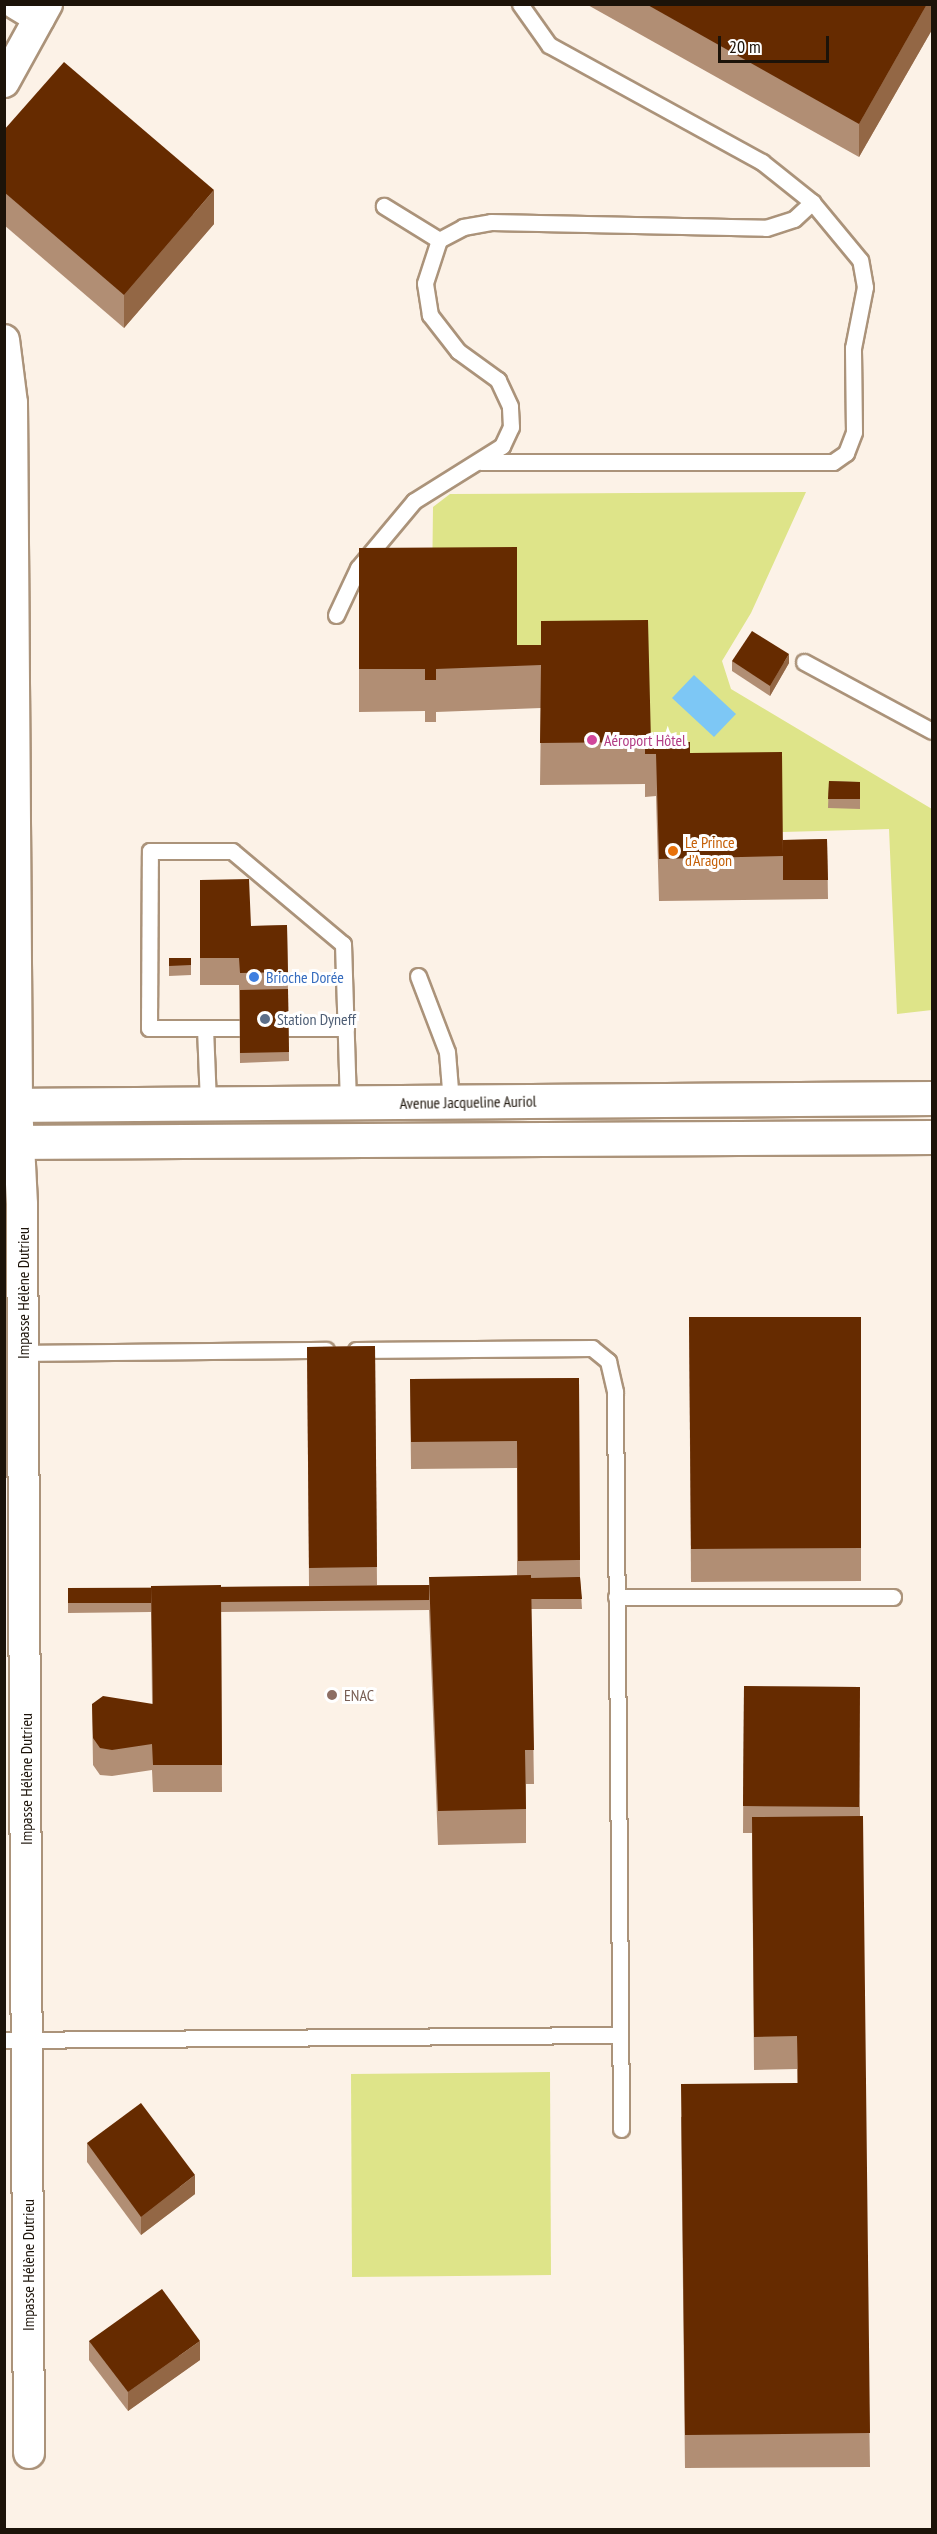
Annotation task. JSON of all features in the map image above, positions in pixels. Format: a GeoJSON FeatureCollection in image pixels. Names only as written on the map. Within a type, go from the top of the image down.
{"type":"FeatureCollection","features":[{"type":"Feature","properties":{"kind":"main road","name":"Avenue Jacqueline Auriol"},"geometry":{"type":"LineString","coordinates":[[11,1105],[933,1098]]}},
{"type":"Feature","properties":{"kind":"main road"},"geometry":{"type":"LineString","coordinates":[[12,1142],[933,1137]]}},
{"type":"Feature","properties":{"kind":"street"},"geometry":{"type":"LineString","coordinates":[[4,82],[34,9]]}},
{"type":"Feature","properties":{"kind":"street","name":"Impasse Hélène Dutrieu"},"geometry":{"type":"LineString","coordinates":[[4,340],[12,403],[11,1105],[14,1289],[23,1353],[16,2040],[29,2453]]}},
{"type":"Feature","properties":{"kind":"lane"},"geometry":{"type":"LineString","coordinates":[[481,462],[833,462],[846,453],[854,432],[853,348],[865,287],[860,260],[812,202],[762,162],[549,45],[520,4]]}},
{"type":"Feature","properties":{"kind":"lane"},"geometry":{"type":"LineString","coordinates":[[336,615],[358,568],[414,501],[481,462],[502,446],[511,427],[510,406],[498,380],[458,351],[430,315],[425,283],[440,240],[463,227],[491,222],[766,228],[794,219],[812,202]]}},
{"type":"Feature","properties":{"kind":"lane"},"geometry":{"type":"LineString","coordinates":[[384,206],[440,240]]}},
{"type":"Feature","properties":{"kind":"lane"},"geometry":{"type":"LineString","coordinates":[[804,662],[933,731]]}},
{"type":"Feature","properties":{"kind":"lane"},"geometry":{"type":"LineString","coordinates":[[240,1028],[149,1028],[150,851],[232,851],[343,944],[348,1104]]}},
{"type":"Feature","properties":{"kind":"lane"},"geometry":{"type":"LineString","coordinates":[[418,976],[447,1052],[451,1102]]}},
{"type":"Feature","properties":{"kind":"lane"},"geometry":{"type":"LineString","coordinates":[[205,1028],[208,1102]]}},
{"type":"Feature","properties":{"kind":"lane"},"geometry":{"type":"LineString","coordinates":[[288,1028],[346,1028]]}},
{"type":"Feature","properties":{"kind":"lane"},"geometry":{"type":"LineString","coordinates":[[23,1353],[592,1348],[608,1361],[615,1392],[618,2035],[621,2129]]}},
{"type":"Feature","properties":{"kind":"lane"},"geometry":{"type":"LineString","coordinates":[[616,1598],[893,1597]]}},
{"type":"Feature","properties":{"kind":"lane"},"geometry":{"type":"LineString","coordinates":[[16,2040],[618,2035]]}},
{"type":"Feature","properties":{"kind":"green space"},"geometry":{"type":"Polygon","coordinates":[[[806,492],[751,613],[722,661],[731,689],[932,809],[932,1010],[897,1014],[889,829],[783,832],[690,796],[541,663],[432,590],[433,507],[450,494],[806,492]]]}},
{"type":"Feature","properties":{"kind":"green space"},"geometry":{"type":"Polygon","coordinates":[[[550,2072],[551,2275],[352,2277],[351,2074],[550,2072]]]}},
{"type":"Feature","properties":{"kind":"water"},"geometry":{"type":"Polygon","coordinates":[[[694,675],[736,714],[714,737],[672,698],[694,675]]]}},
{"type":"Feature","properties":{"kind":"building"},"geometry":{"type":"Polygon","coordinates":[[[646,4],[927,4],[859,124],[646,4]]]}},
{"type":"Feature","properties":{"kind":"building"},"geometry":{"type":"Polygon","coordinates":[[[64,62],[214,190],[124,295],[4,192],[4,130],[64,62]]]}},
{"type":"Feature","properties":{"kind":"building"},"geometry":{"type":"Polygon","coordinates":[[[517,547],[517,645],[541,645],[541,621],[648,620],[651,742],[690,742],[690,753],[782,752],[783,856],[659,859],[656,754],[645,754],[645,742],[540,743],[541,665],[436,669],[436,680],[425,680],[425,669],[359,669],[359,548],[517,547]]]}},
{"type":"Feature","properties":{"kind":"building"},"geometry":{"type":"Polygon","coordinates":[[[752,631],[789,654],[770,686],[732,661],[752,631]]]}},
{"type":"Feature","properties":{"kind":"building"},"geometry":{"type":"Polygon","coordinates":[[[829,781],[860,782],[860,799],[828,799],[829,781]]]}},
{"type":"Feature","properties":{"kind":"building"},"geometry":{"type":"Polygon","coordinates":[[[827,839],[828,880],[783,880],[783,840],[827,839]]]}},
{"type":"Feature","properties":{"kind":"building"},"geometry":{"type":"Polygon","coordinates":[[[249,879],[251,926],[287,925],[288,972],[240,973],[239,958],[200,958],[200,880],[249,879]]]}},
{"type":"Feature","properties":{"kind":"building"},"geometry":{"type":"Polygon","coordinates":[[[169,958],[191,958],[191,965],[169,966],[169,958]]]}},
{"type":"Feature","properties":{"kind":"building"},"geometry":{"type":"Polygon","coordinates":[[[288,989],[289,1052],[240,1053],[240,990],[288,989]]]}},
{"type":"Feature","properties":{"kind":"building"},"geometry":{"type":"Polygon","coordinates":[[[689,1317],[861,1317],[861,1548],[691,1549],[689,1317]]]}},
{"type":"Feature","properties":{"kind":"building"},"geometry":{"type":"Polygon","coordinates":[[[375,1346],[377,1567],[309,1568],[307,1347],[375,1346]]]}},
{"type":"Feature","properties":{"kind":"building"},"geometry":{"type":"Polygon","coordinates":[[[579,1378],[580,1560],[518,1561],[517,1441],[411,1442],[410,1379],[579,1378]]]}},
{"type":"Feature","properties":{"kind":"building"},"geometry":{"type":"Polygon","coordinates":[[[531,1575],[534,1750],[525,1750],[526,1809],[438,1811],[429,1577],[531,1575]]]}},
{"type":"Feature","properties":{"kind":"building"},"geometry":{"type":"Polygon","coordinates":[[[580,1577],[582,1599],[531,1599],[531,1578],[580,1577]]]}},
{"type":"Feature","properties":{"kind":"building"},"geometry":{"type":"Polygon","coordinates":[[[221,1585],[222,1765],[153,1765],[152,1744],[112,1750],[100,1748],[93,1738],[92,1704],[103,1696],[153,1704],[151,1586],[221,1585]]]}},
{"type":"Feature","properties":{"kind":"building"},"geometry":{"type":"Polygon","coordinates":[[[429,1585],[429,1600],[221,1602],[221,1587],[429,1585]]]}},
{"type":"Feature","properties":{"kind":"building"},"geometry":{"type":"Polygon","coordinates":[[[68,1588],[151,1588],[151,1603],[68,1603],[68,1588]]]}},
{"type":"Feature","properties":{"kind":"building"},"geometry":{"type":"Polygon","coordinates":[[[744,1686],[860,1687],[859,1807],[743,1806],[744,1686]]]}},
{"type":"Feature","properties":{"kind":"building"},"geometry":{"type":"Polygon","coordinates":[[[863,1816],[870,2433],[685,2435],[681,2084],[798,2083],[797,2036],[754,2037],[752,1817],[863,1816]]]}},
{"type":"Feature","properties":{"kind":"building"},"geometry":{"type":"Polygon","coordinates":[[[141,2103],[195,2175],[141,2217],[87,2143],[141,2103]]]}},
{"type":"Feature","properties":{"kind":"building"},"geometry":{"type":"Polygon","coordinates":[[[162,2289],[200,2341],[128,2392],[89,2341],[162,2289]]]}},
{"type":"Feature","properties":{"kind":"place","name":"Aéroport Hôtel"},"geometry":{"type":"Point","coordinates":[592,740]}},
{"type":"Feature","properties":{"kind":"place","name":"Le Prince d’Aragon"},"geometry":{"type":"Point","coordinates":[673,851]}},
{"type":"Feature","properties":{"kind":"place","name":"Brioche Dorée"},"geometry":{"type":"Point","coordinates":[254,977]}},
{"type":"Feature","properties":{"kind":"place","name":"Station Dyneff"},"geometry":{"type":"Point","coordinates":[265,1019]}},
{"type":"Feature","properties":{"kind":"place","name":"ENAC"},"geometry":{"type":"Point","coordinates":[332,1695]}}]}
